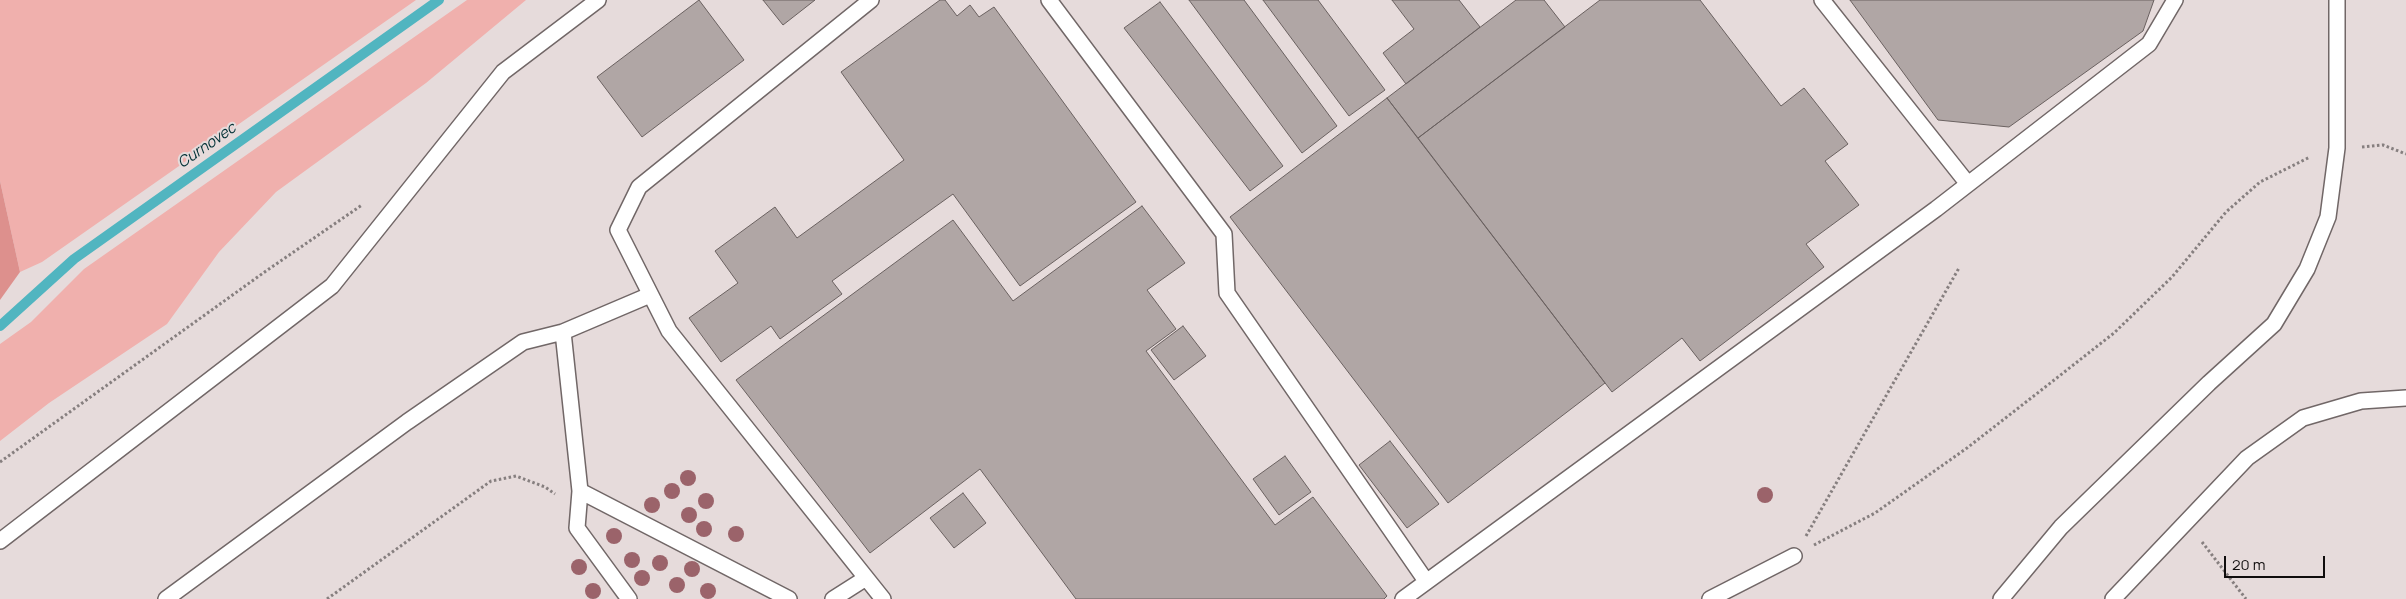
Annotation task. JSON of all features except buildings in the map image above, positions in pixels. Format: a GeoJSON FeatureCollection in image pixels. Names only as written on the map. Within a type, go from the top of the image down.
{"type":"FeatureCollection","features":[{"type":"Feature","properties":{"kind":"lane"},"geometry":{"type":"LineString","coordinates":[[0,541],[332,286],[503,72],[598,0]]}},
{"type":"Feature","properties":{"kind":"lane"},"geometry":{"type":"LineString","coordinates":[[871,0],[639,187],[618,230],[669,331],[883,599]]}},
{"type":"Feature","properties":{"kind":"lane"},"geometry":{"type":"LineString","coordinates":[[1049,0],[1224,234],[1228,293],[1426,581]]}},
{"type":"Feature","properties":{"kind":"lane"},"geometry":{"type":"LineString","coordinates":[[1822,0],[1968,184]]}},
{"type":"Feature","properties":{"kind":"lane"},"geometry":{"type":"LineString","coordinates":[[1404,599],[1968,184],[2149,44],[2174,0]]}},
{"type":"Feature","properties":{"kind":"lane"},"geometry":{"type":"LineString","coordinates":[[2001,599],[2061,527],[2209,383],[2274,324],[2308,269],[2328,218],[2337,148],[2337,0]]}},
{"type":"Feature","properties":{"kind":"lane"},"geometry":{"type":"LineString","coordinates":[[166,599],[407,422],[523,342],[563,332],[650,295]]}},
{"type":"Feature","properties":{"kind":"lane"},"geometry":{"type":"LineString","coordinates":[[563,332],[580,491],[577,528],[630,599]]}},
{"type":"Feature","properties":{"kind":"lane"},"geometry":{"type":"LineString","coordinates":[[2113,599],[2247,458],[2303,418],[2361,401],[2406,398]]}},
{"type":"Feature","properties":{"kind":"lane"},"geometry":{"type":"LineString","coordinates":[[580,491],[789,599]]}},
{"type":"Feature","properties":{"kind":"lane"},"geometry":{"type":"LineString","coordinates":[[1710,599],[1794,556]]}},
{"type":"Feature","properties":{"kind":"lane"},"geometry":{"type":"LineString","coordinates":[[833,599],[866,578]]}},
{"type":"Feature","properties":{"kind":"path"},"geometry":{"type":"LineString","coordinates":[[1794,556],[1875,513],[1967,448],[2114,333],[2172,276],[2226,212],[2260,182],[2304,159],[2337,148],[2383,146],[2406,154]]}},
{"type":"Feature","properties":{"kind":"path"},"geometry":{"type":"LineString","coordinates":[[0,462],[258,276],[364,204]]}},
{"type":"Feature","properties":{"kind":"path"},"geometry":{"type":"LineString","coordinates":[[1794,556],[1959,268]]}},
{"type":"Feature","properties":{"kind":"path"},"geometry":{"type":"LineString","coordinates":[[327,599],[491,481],[516,476],[545,487],[578,510]]}},
{"type":"Feature","properties":{"kind":"path"},"geometry":{"type":"LineString","coordinates":[[2187,521],[2246,599]]}},
{"type":"Feature","properties":{"kind":"shaded area"},"geometry":{"type":"Polygon","coordinates":[[[0,0],[416,0],[42,262],[20,272],[0,181],[0,0]]]}},
{"type":"Feature","properties":{"kind":"shaded area"},"geometry":{"type":"Polygon","coordinates":[[[467,0],[526,0],[426,83],[276,192],[219,252],[167,324],[49,403],[0,441],[0,344],[31,322],[84,269],[467,0]]]}},
{"type":"Feature","properties":{"kind":"shaded area"},"geometry":{"type":"Polygon","coordinates":[[[0,181],[20,272],[0,300],[0,181]]]}},
{"type":"Feature","properties":{"kind":"waterway","name":"Curnovec"},"geometry":{"type":"LineString","coordinates":[[0,326],[74,259],[439,0]]}}]}
